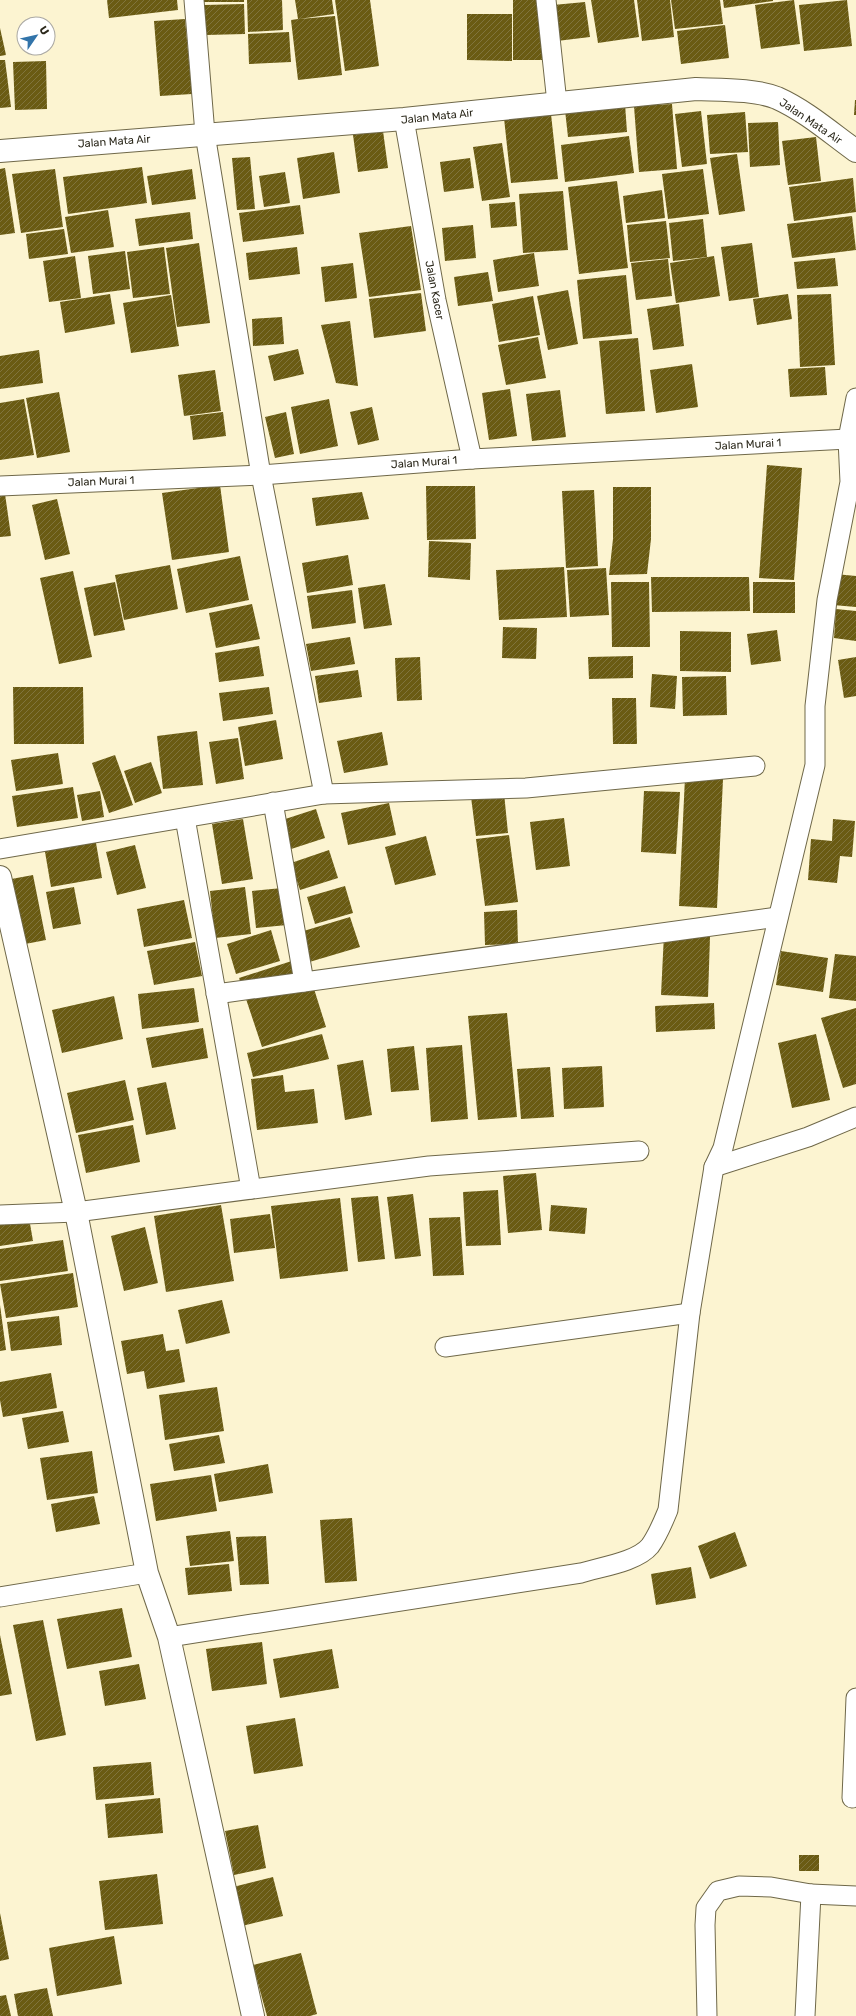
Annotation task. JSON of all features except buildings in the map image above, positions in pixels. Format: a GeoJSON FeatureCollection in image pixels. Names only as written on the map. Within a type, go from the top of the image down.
{"type":"FeatureCollection","features":[{"type":"Feature","properties":{"kind":"street"},"geometry":{"type":"LineString","coordinates":[[194,0],[205,134],[261,475],[324,794]]}},
{"type":"Feature","properties":{"kind":"street"},"geometry":{"type":"LineString","coordinates":[[546,0],[558,103]]}},
{"type":"Feature","properties":{"kind":"street","name":"Jalan Mata Air"},"geometry":{"type":"LineString","coordinates":[[0,151],[404,119],[696,89],[740,91],[777,98],[813,120],[856,151]]}},
{"type":"Feature","properties":{"kind":"street","name":"Jalan Kacer"},"geometry":{"type":"LineString","coordinates":[[404,119],[436,300],[472,459]]}},
{"type":"Feature","properties":{"kind":"street"},"geometry":{"type":"LineString","coordinates":[[169,1637],[581,1573],[633,1558],[649,1547],[659,1532],[668,1510],[690,1313],[714,1167],[723,1148],[815,765],[815,706],[827,600],[853,482],[848,439],[856,398]]}},
{"type":"Feature","properties":{"kind":"street","name":"Jalan Murai 1"},"geometry":{"type":"LineString","coordinates":[[0,486],[261,475],[472,459],[848,439]]}},
{"type":"Feature","properties":{"kind":"street"},"geometry":{"type":"LineString","coordinates":[[0,849],[324,794],[526,788],[755,766]]}},
{"type":"Feature","properties":{"kind":"street"},"geometry":{"type":"LineString","coordinates":[[273,802],[304,982]]}},
{"type":"Feature","properties":{"kind":"street"},"geometry":{"type":"LineString","coordinates":[[185,818],[251,1189]]}},
{"type":"Feature","properties":{"kind":"street"},"geometry":{"type":"LineString","coordinates":[[0,877],[76,1212],[147,1573],[169,1637],[253,2016]]}},
{"type":"Feature","properties":{"kind":"street"},"geometry":{"type":"LineString","coordinates":[[216,994],[778,917]]}},
{"type":"Feature","properties":{"kind":"street"},"geometry":{"type":"LineString","coordinates":[[714,1167],[808,1136],[856,1117]]}},
{"type":"Feature","properties":{"kind":"street"},"geometry":{"type":"LineString","coordinates":[[0,1215],[76,1212],[429,1166],[639,1151]]}},
{"type":"Feature","properties":{"kind":"street"},"geometry":{"type":"LineString","coordinates":[[445,1347],[690,1313]]}},
{"type":"Feature","properties":{"kind":"street"},"geometry":{"type":"LineString","coordinates":[[0,1597],[147,1573]]}},
{"type":"Feature","properties":{"kind":"street"},"geometry":{"type":"LineString","coordinates":[[852,1798],[856,1698]]}},
{"type":"Feature","properties":{"kind":"street"},"geometry":{"type":"LineString","coordinates":[[707,2016],[706,1908],[718,1891],[739,1886],[771,1887],[811,1894],[856,1896]]}},
{"type":"Feature","properties":{"kind":"street"},"geometry":{"type":"LineString","coordinates":[[805,2016],[811,1894]]}}]}
